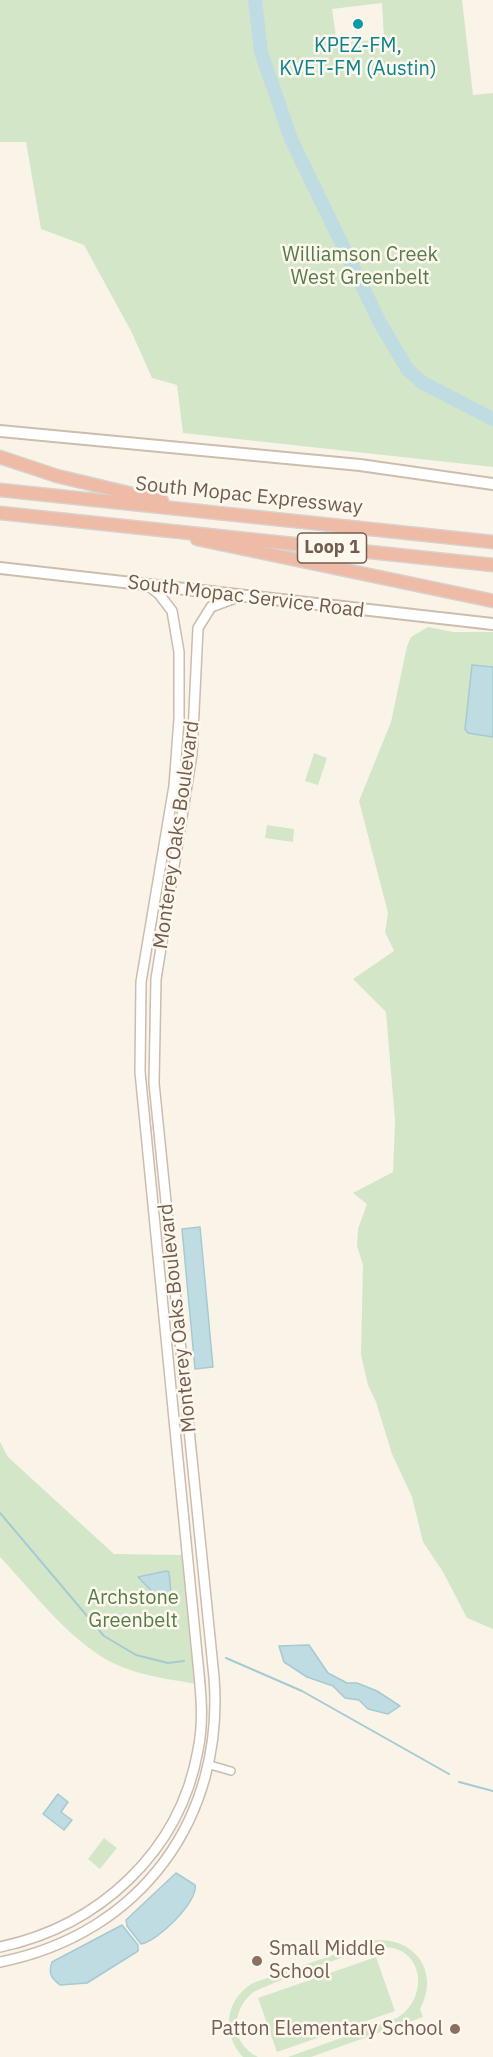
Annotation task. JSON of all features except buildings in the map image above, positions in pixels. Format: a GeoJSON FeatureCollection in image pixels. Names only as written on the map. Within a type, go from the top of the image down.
{"type":"FeatureCollection","features":[{"type":"Feature","properties":{"kind":"highway"},"geometry":{"type":"LineString","coordinates":[[0,457],[57,476],[145,496],[186,509]]}},
{"type":"Feature","properties":{"kind":"highway","name":"South Mopac Expressway"},"geometry":{"type":"LineString","coordinates":[[0,490],[493,542]]}},
{"type":"Feature","properties":{"kind":"highway","name":"Loop 1"},"geometry":{"type":"LineString","coordinates":[[0,513],[493,565]]}},
{"type":"Feature","properties":{"kind":"highway"},"geometry":{"type":"LineString","coordinates":[[170,531],[218,545],[493,602]]}},
{"type":"Feature","properties":{"kind":"main road"},"geometry":{"type":"LineString","coordinates":[[0,431],[360,465],[493,484]]}},
{"type":"Feature","properties":{"kind":"main road","name":"South Mopac Service Road"},"geometry":{"type":"LineString","coordinates":[[0,568],[493,624]]}},
{"type":"Feature","properties":{"kind":"street","name":"Monterey Oaks Boulevard"},"geometry":{"type":"LineString","coordinates":[[0,1947],[49,1933],[80,1918],[110,1898],[135,1875],[160,1844],[182,1806],[194,1768],[201,1730],[198,1664],[140,1072],[141,982],[174,786],[180,719],[179,652],[172,611],[159,594],[147,585]]}},
{"type":"Feature","properties":{"kind":"street","name":"Monterey Oaks Boulevard"},"geometry":{"type":"LineString","coordinates":[[0,1962],[28,1955],[68,1940],[127,1902],[158,1870],[180,1840],[200,1799],[210,1765],[216,1702],[155,1094],[153,1019],[158,958],[192,754],[198,628],[211,607],[243,596]]}},
{"type":"Feature","properties":{"kind":"street"},"geometry":{"type":"LineString","coordinates":[[210,1765],[231,1771]]}},
{"type":"Feature","properties":{"kind":"green space","name":"Williamson Creek West Greenbelt"},"geometry":{"type":"Polygon","coordinates":[[[0,0],[462,0],[473,95],[493,93],[493,467],[183,433],[177,385],[152,378],[131,331],[84,245],[41,229],[26,142],[0,142],[0,0]],[[382,3],[332,9],[337,43],[384,39],[382,3]]]}},
{"type":"Feature","properties":{"kind":"green space"},"geometry":{"type":"Polygon","coordinates":[[[428,627],[453,632],[493,632],[493,1629],[467,1618],[443,1572],[423,1542],[412,1497],[392,1454],[376,1402],[368,1385],[361,1355],[363,1265],[357,1246],[358,1229],[367,1204],[353,1193],[393,1172],[395,1121],[386,1012],[353,979],[394,951],[385,932],[388,913],[359,801],[391,722],[407,646],[411,637],[428,627]]]}},
{"type":"Feature","properties":{"kind":"green space"},"geometry":{"type":"Polygon","coordinates":[[[314,753],[327,758],[318,785],[305,781],[314,753]]]}},
{"type":"Feature","properties":{"kind":"green space"},"geometry":{"type":"Polygon","coordinates":[[[267,825],[294,829],[293,842],[265,838],[267,825]]]}},
{"type":"Feature","properties":{"kind":"green space","name":"Archstone Greenbelt"},"geometry":{"type":"Polygon","coordinates":[[[0,1442],[8,1457],[114,1554],[184,1555],[196,1684],[155,1677],[115,1664],[99,1655],[53,1616],[0,1557],[0,1442]]]}},
{"type":"Feature","properties":{"kind":"green space"},"geometry":{"type":"Polygon","coordinates":[[[104,1838],[117,1848],[100,1869],[88,1859],[104,1838]]]}},
{"type":"Feature","properties":{"kind":"green space"},"geometry":{"type":"Polygon","coordinates":[[[376,1940],[403,1945],[421,1960],[427,1983],[420,2009],[423,2017],[311,2057],[288,2057],[397,2018],[408,2009],[418,1986],[418,1975],[414,1964],[407,1955],[396,1949],[382,1947],[372,1949],[317,1967],[252,1993],[240,2009],[237,2027],[242,2044],[258,2057],[243,2057],[231,2038],[229,2017],[237,1998],[244,1990],[253,1983],[376,1940]]]}},
{"type":"Feature","properties":{"kind":"green space"},"geometry":{"type":"Polygon","coordinates":[[[376,1957],[395,2011],[277,2052],[258,1998],[376,1957]]]}},
{"type":"Feature","properties":{"kind":"water"},"geometry":{"type":"Polygon","coordinates":[[[472,665],[493,667],[493,737],[468,733],[465,729],[472,665]]]}},
{"type":"Feature","properties":{"kind":"water"},"geometry":{"type":"Polygon","coordinates":[[[200,1227],[213,1367],[195,1369],[182,1229],[200,1227]]]}},
{"type":"Feature","properties":{"kind":"water"},"geometry":{"type":"Polygon","coordinates":[[[169,1572],[172,1605],[161,1601],[138,1577],[169,1572]]]}},
{"type":"Feature","properties":{"kind":"water"},"geometry":{"type":"Polygon","coordinates":[[[309,1645],[328,1673],[347,1683],[357,1683],[377,1691],[400,1706],[388,1714],[368,1709],[359,1700],[345,1698],[333,1686],[307,1677],[284,1662],[279,1646],[309,1645]]]}},
{"type":"Feature","properties":{"kind":"water"},"geometry":{"type":"Polygon","coordinates":[[[58,1794],[68,1802],[61,1812],[72,1820],[64,1830],[43,1814],[58,1794]]]}},
{"type":"Feature","properties":{"kind":"water"},"geometry":{"type":"Polygon","coordinates":[[[176,1873],[195,1885],[190,1901],[166,1929],[148,1942],[141,1944],[127,1926],[126,1920],[176,1873]]]}},
{"type":"Feature","properties":{"kind":"water"},"geometry":{"type":"Polygon","coordinates":[[[122,1925],[138,1945],[138,1951],[87,1983],[60,1985],[52,1978],[50,1969],[52,1962],[122,1925]]]}},
{"type":"Feature","properties":{"kind":"waterway"},"geometry":{"type":"LineString","coordinates":[[255,0],[261,52],[291,139],[380,323],[408,370],[423,383],[493,419]]}},
{"type":"Feature","properties":{"kind":"waterway"},"geometry":{"type":"LineString","coordinates":[[0,1513],[104,1636],[136,1655],[168,1663],[184,1661]]}},
{"type":"Feature","properties":{"kind":"waterway"},"geometry":{"type":"LineString","coordinates":[[226,1658],[302,1691],[449,1774]]}},
{"type":"Feature","properties":{"kind":"waterway"},"geometry":{"type":"LineString","coordinates":[[459,1782],[493,1791]]}},
{"type":"Feature","properties":{"kind":"place","name":"KPEZ-FM, KVET-FM (Austin)"},"geometry":{"type":"Point","coordinates":[358,24]}},
{"type":"Feature","properties":{"kind":"place","name":"Small Middle School"},"geometry":{"type":"Point","coordinates":[257,1961]}},
{"type":"Feature","properties":{"kind":"place","name":"Patton Elementary School"},"geometry":{"type":"Point","coordinates":[455,2029]}}]}
